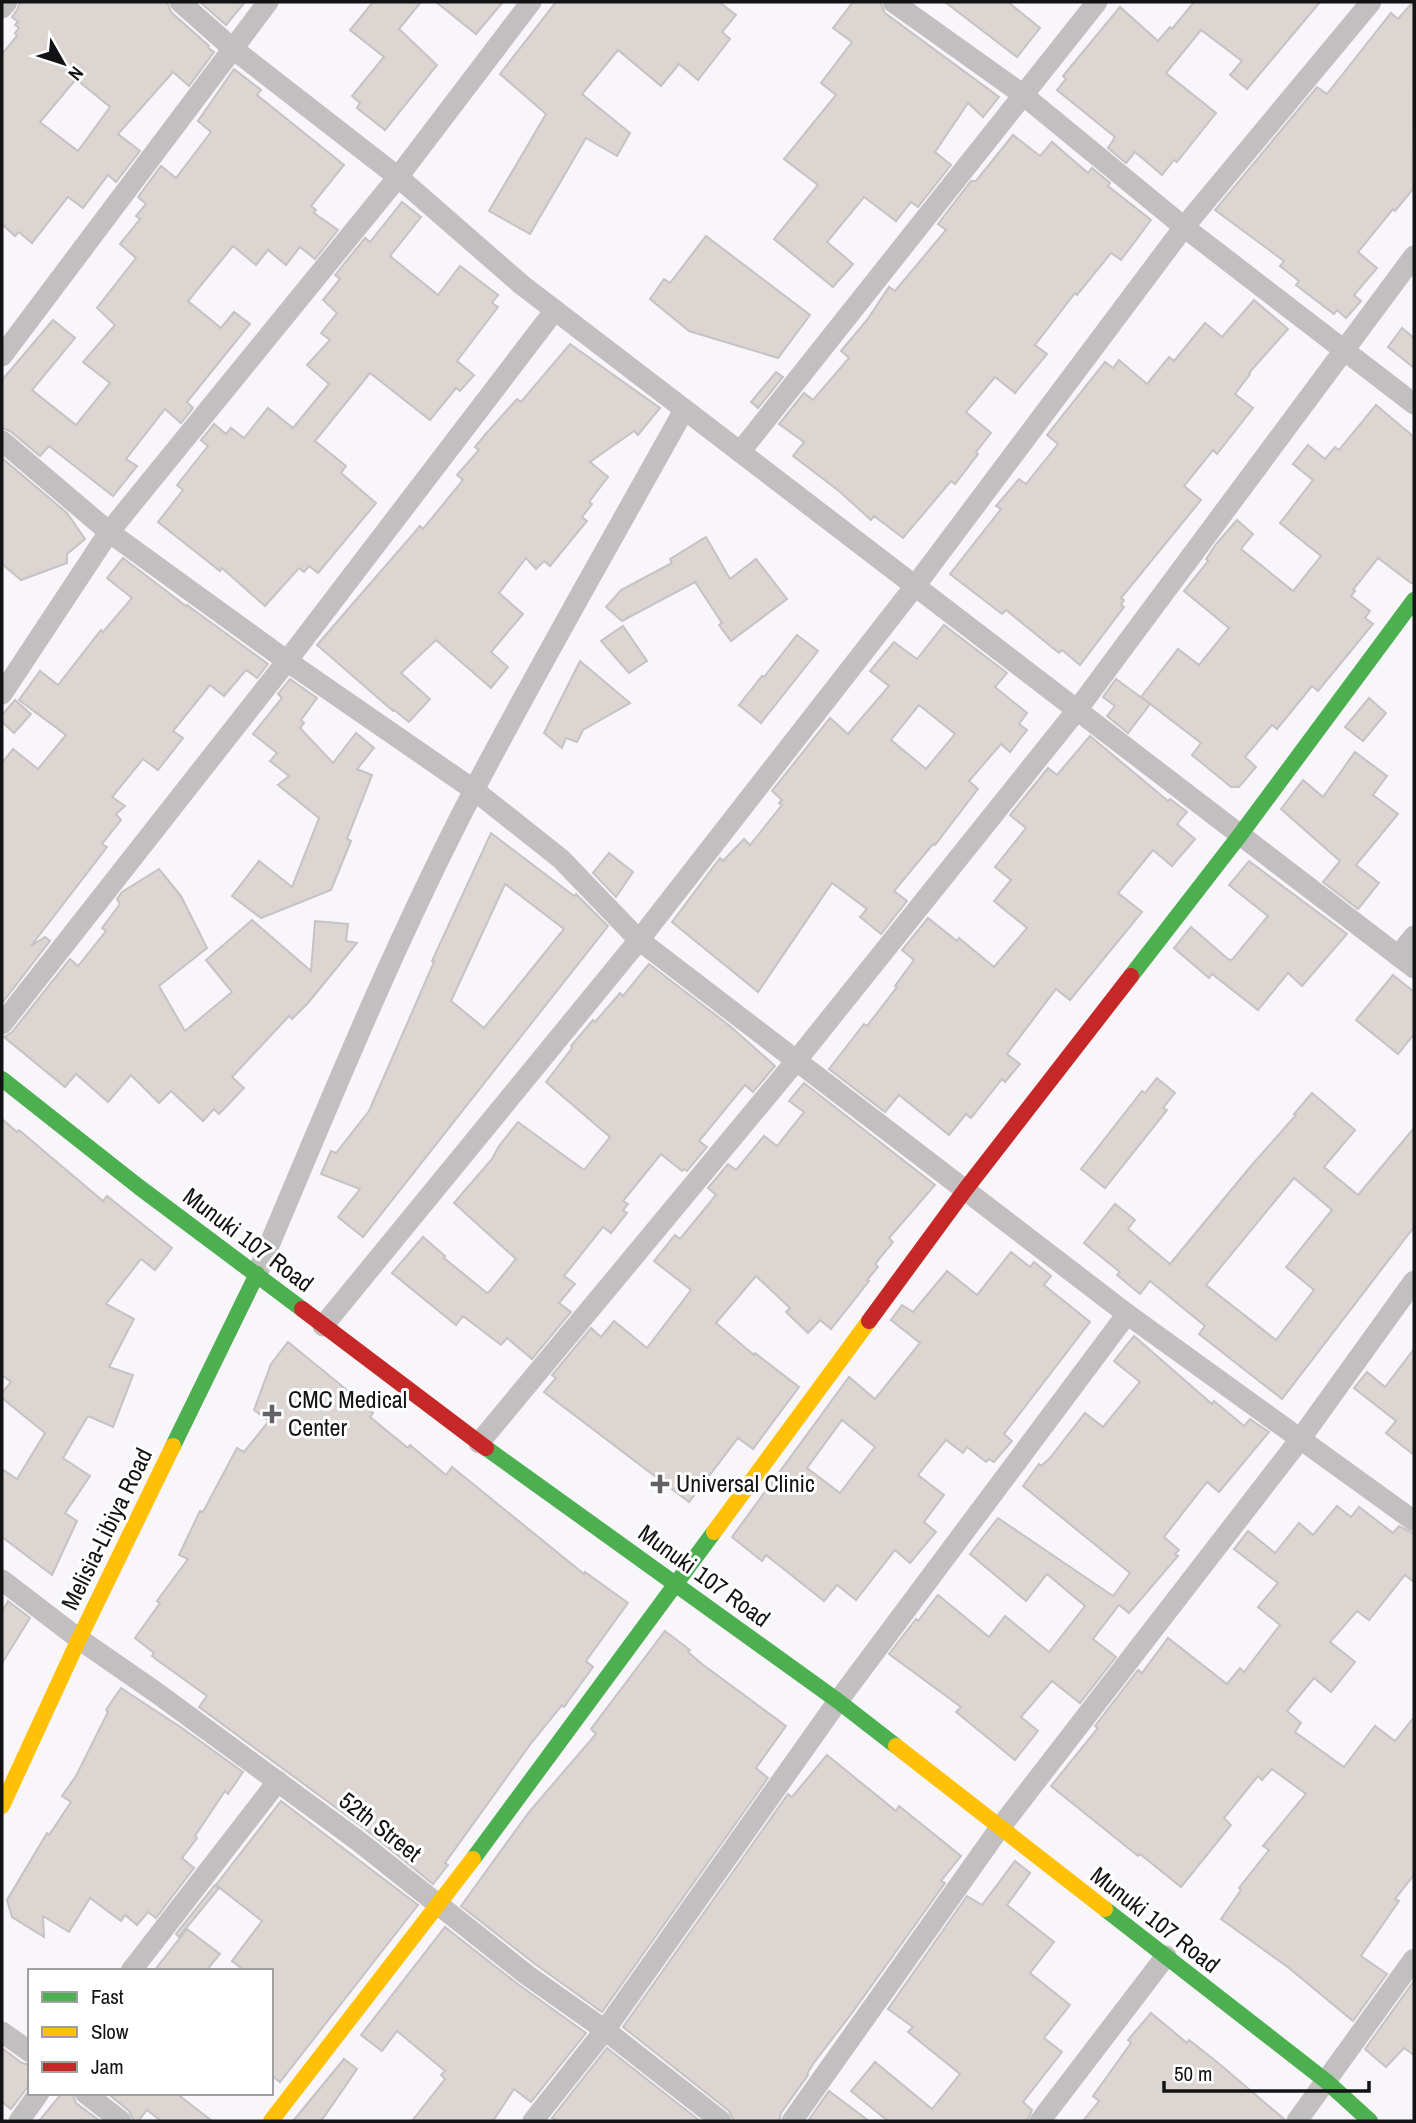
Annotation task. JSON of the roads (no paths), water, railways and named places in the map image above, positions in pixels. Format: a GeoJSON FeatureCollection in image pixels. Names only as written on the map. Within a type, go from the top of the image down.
{"type":"FeatureCollection","features":[{"type":"Feature","properties":{"kind":"street"},"geometry":{"type":"LineString","coordinates":[[2,8],[7,2]]}},
{"type":"Feature","properties":{"kind":"street"},"geometry":{"type":"LineString","coordinates":[[180,2],[232,48],[398,177],[522,285],[1406,962],[1414,936]]}},
{"type":"Feature","properties":{"kind":"street"},"geometry":{"type":"LineString","coordinates":[[2,356],[268,2]]}},
{"type":"Feature","properties":{"kind":"street"},"geometry":{"type":"LineString","coordinates":[[2,694],[109,532],[398,177],[531,2]]}},
{"type":"Feature","properties":{"kind":"street"},"geometry":{"type":"LineString","coordinates":[[893,2],[1022,94],[1184,227],[1414,404]]}},
{"type":"Feature","properties":{"kind":"street"},"geometry":{"type":"LineString","coordinates":[[740,452],[1097,2]]}},
{"type":"Feature","properties":{"kind":"street"},"geometry":{"type":"LineString","coordinates":[[323,1326],[639,940],[915,586],[1184,227],[1371,2]]}},
{"type":"Feature","properties":{"kind":"street"},"geometry":{"type":"LineString","coordinates":[[480,1443],[796,1061],[1077,710],[1414,256]]}},
{"type":"Feature","properties":{"kind":"street"},"geometry":{"type":"LineString","coordinates":[[2,1024],[287,662],[555,310]]}},
{"type":"Feature","properties":{"kind":"street"},"geometry":{"type":"LineString","coordinates":[[257,1274],[363,1022],[474,790],[684,410]]}},
{"type":"Feature","properties":{"kind":"street"},"geometry":{"type":"LineString","coordinates":[[2,441],[109,532],[287,662],[474,790],[561,859],[639,940],[796,1061],[1127,1314],[1414,1521]]}},
{"type":"Feature","properties":{"kind":"street"},"geometry":{"type":"LineString","coordinates":[[271,2121],[439,1906],[965,1189],[1240,835],[1414,600]]}},
{"type":"Feature","properties":{"kind":"street","name":"Munuki 107 Road"},"geometry":{"type":"LineString","coordinates":[[2,1079],[139,1187],[480,1443],[838,1701],[1326,2081],[1370,2121]]}},
{"type":"Feature","properties":{"kind":"street","name":"Melisia-Libiya Road"},"geometry":{"type":"LineString","coordinates":[[2,1806],[79,1639],[257,1274]]}},
{"type":"Feature","properties":{"kind":"street"},"geometry":{"type":"LineString","coordinates":[[792,2121],[999,1829],[1301,1438],[1414,1281]]}},
{"type":"Feature","properties":{"kind":"street"},"geometry":{"type":"LineString","coordinates":[[533,2121],[606,2030],[838,1701],[1127,1314]]}},
{"type":"Feature","properties":{"kind":"street","name":"52th Street"},"geometry":{"type":"LineString","coordinates":[[2,1580],[79,1639],[357,1840],[527,1975],[606,2030],[722,2121]]}},
{"type":"Feature","properties":{"kind":"street"},"geometry":{"type":"LineString","coordinates":[[133,1969],[278,1781]]}},
{"type":"Feature","properties":{"kind":"street"},"geometry":{"type":"LineString","coordinates":[[1040,2121],[1166,1956]]}},
{"type":"Feature","properties":{"kind":"street"},"geometry":{"type":"LineString","coordinates":[[1297,2121],[1414,1959]]}},
{"type":"Feature","properties":{"kind":"street"},"geometry":{"type":"LineString","coordinates":[[2,2032],[28,2051]]}},
{"type":"Feature","properties":{"kind":"street"},"geometry":{"type":"LineString","coordinates":[[19,2121],[38,2095]]}},
{"type":"Feature","properties":{"kind":"street"},"geometry":{"type":"LineString","coordinates":[[88,2095],[121,2121]]}},
{"type":"Feature","properties":{"kind":"place","name":"CMC Medical Center"},"geometry":{"type":"Point","coordinates":[272,1414]}},
{"type":"Feature","properties":{"kind":"place","name":"Universal Clinic"},"geometry":{"type":"Point","coordinates":[660,1484]}}]}
